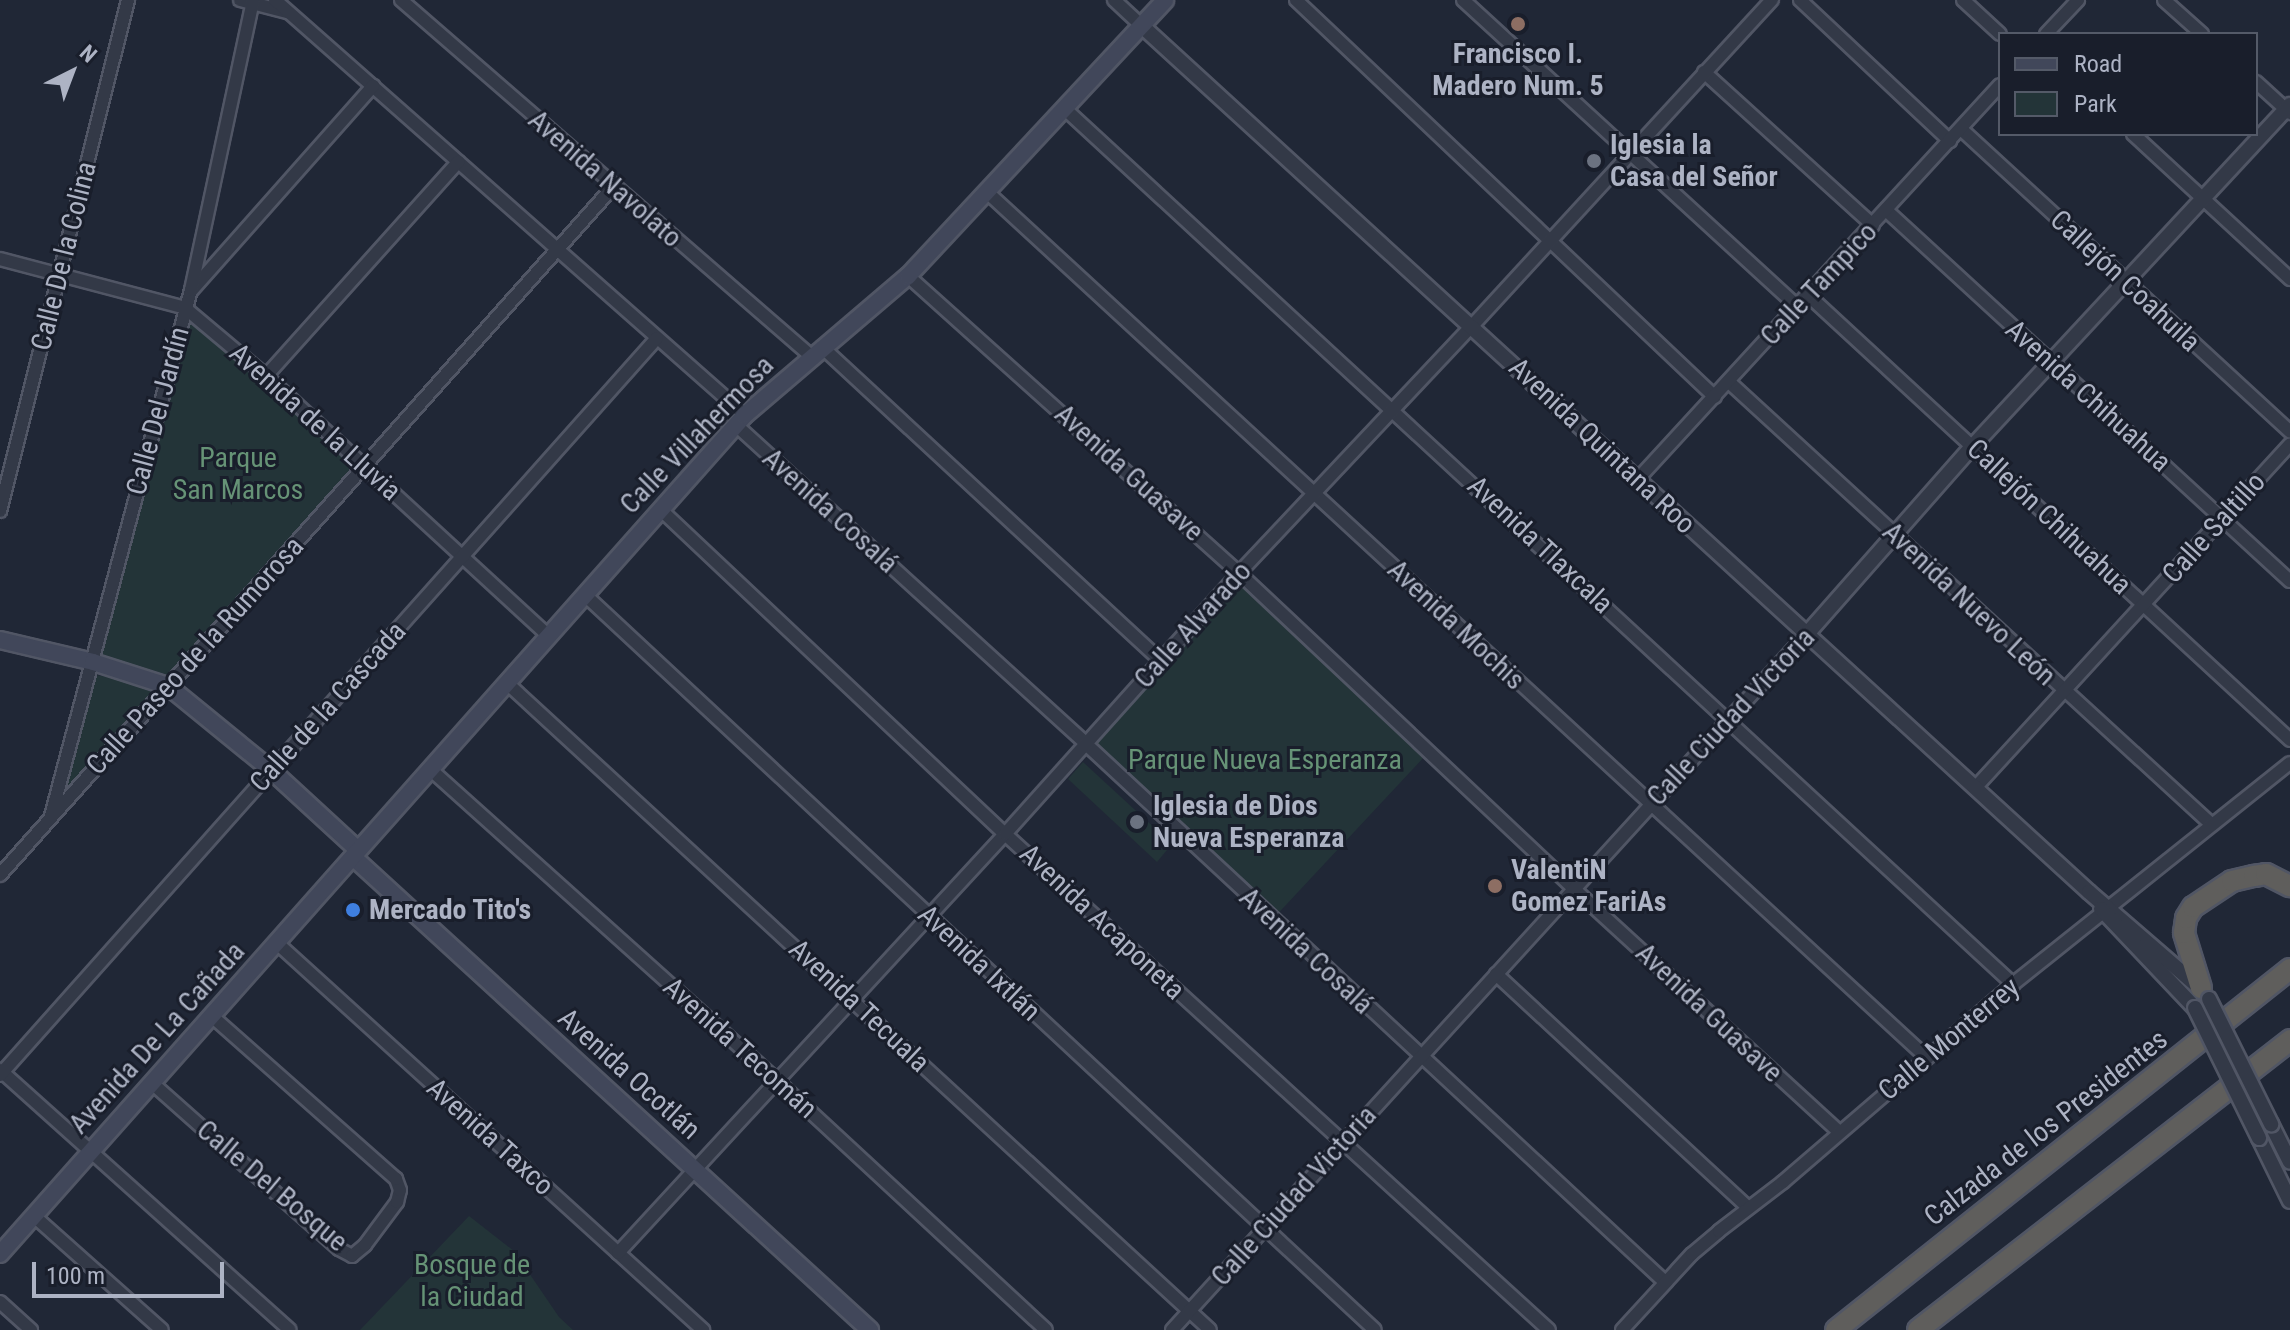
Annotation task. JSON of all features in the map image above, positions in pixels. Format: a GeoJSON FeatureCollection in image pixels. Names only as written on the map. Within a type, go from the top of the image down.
{"type":"FeatureCollection","features":[{"type":"Feature","properties":{"kind":"highway"},"geometry":{"type":"LineString","coordinates":[[2202,998],[2184,933],[2186,918],[2193,907],[2232,881],[2254,876],[2266,874],[2290,886]]}},
{"type":"Feature","properties":{"kind":"highway","name":"Calzada de los Presidentes"},"geometry":{"type":"LineString","coordinates":[[1836,1330],[2284,974],[2290,959]]}},
{"type":"Feature","properties":{"kind":"highway"},"geometry":{"type":"LineString","coordinates":[[1918,1330],[2290,1040]]}},
{"type":"Feature","properties":{"kind":"main road","name":"Calle Villahermosa"},"geometry":{"type":"LineString","coordinates":[[355,853],[740,420],[908,276],[1165,0]]}},
{"type":"Feature","properties":{"kind":"main road","name":"Avenida Ocotlán"},"geometry":{"type":"LineString","coordinates":[[0,640],[93,662],[168,686],[271,770],[355,853],[870,1330]]}},
{"type":"Feature","properties":{"kind":"main road","name":"Avenida De La Cañada"},"geometry":{"type":"LineString","coordinates":[[0,1254],[355,853]]}},
{"type":"Feature","properties":{"kind":"street","name":"Calle De la Colina"},"geometry":{"type":"LineString","coordinates":[[0,511],[128,0]]}},
{"type":"Feature","properties":{"kind":"street","name":"Avenida Cosalá"},"geometry":{"type":"LineString","coordinates":[[275,0],[657,338],[740,420],[1419,1057],[1665,1282]]}},
{"type":"Feature","properties":{"kind":"street","name":"Avenida Navolato"},"geometry":{"type":"LineString","coordinates":[[401,0],[613,187],[817,352],[1160,660]]}},
{"type":"Feature","properties":{"kind":"street","name":"Avenida Quintana Roo"},"geometry":{"type":"LineString","coordinates":[[1114,0],[2202,998]]}},
{"type":"Feature","properties":{"kind":"street"},"geometry":{"type":"LineString","coordinates":[[1296,0],[1715,397]]}},
{"type":"Feature","properties":{"kind":"street"},"geometry":{"type":"LineString","coordinates":[[1463,0],[1797,306]]}},
{"type":"Feature","properties":{"kind":"street","name":"Calle Alvarado"},"geometry":{"type":"LineString","coordinates":[[618,1253],[775,1079],[1005,834],[1239,573],[1315,495],[1772,0]]}},
{"type":"Feature","properties":{"kind":"street"},"geometry":{"type":"LineString","coordinates":[[1800,0],[1950,141]]}},
{"type":"Feature","properties":{"kind":"street"},"geometry":{"type":"LineString","coordinates":[[1963,0],[1998,32]]}},
{"type":"Feature","properties":{"kind":"street"},"geometry":{"type":"LineString","coordinates":[[2048,32],[2078,0]]}},
{"type":"Feature","properties":{"kind":"street"},"geometry":{"type":"LineString","coordinates":[[2164,0],[2200,32]]}},
{"type":"Feature","properties":{"kind":"street"},"geometry":{"type":"LineString","coordinates":[[248,1],[290,13]]}},
{"type":"Feature","properties":{"kind":"street","name":"Calle Del Jardín"},"geometry":{"type":"LineString","coordinates":[[50,819],[191,290],[248,1]]}},
{"type":"Feature","properties":{"kind":"street"},"geometry":{"type":"LineString","coordinates":[[1704,72],[1873,225]]}},
{"type":"Feature","properties":{"kind":"street"},"geometry":{"type":"LineString","coordinates":[[2258,84],[2289,109]]}},
{"type":"Feature","properties":{"kind":"street"},"geometry":{"type":"LineString","coordinates":[[191,290],[373,86]]}},
{"type":"Feature","properties":{"kind":"street","name":"Calle Tampico"},"geometry":{"type":"LineString","coordinates":[[1637,480],[1998,87]]}},
{"type":"Feature","properties":{"kind":"street","name":"Avenida Tlaxcala"},"geometry":{"type":"LineString","coordinates":[[1064,108],[2013,984]]}},
{"type":"Feature","properties":{"kind":"street","name":"Calle Ciudad Victoria"},"geometry":{"type":"LineString","coordinates":[[1172,1330],[1896,536],[1972,447],[2289,109]]}},
{"type":"Feature","properties":{"kind":"street","name":"Callejón Coahuila"},"geometry":{"type":"LineString","coordinates":[[1961,129],[2290,432]]}},
{"type":"Feature","properties":{"kind":"street"},"geometry":{"type":"LineString","coordinates":[[2135,136],[2290,279]]}},
{"type":"Feature","properties":{"kind":"street"},"geometry":{"type":"LineString","coordinates":[[266,376],[458,162]]}},
{"type":"Feature","properties":{"kind":"street","name":"Calle Paseo de la Rumorosa"},"geometry":{"type":"LineString","coordinates":[[0,875],[613,187]]}},
{"type":"Feature","properties":{"kind":"street","name":"Avenida Mochis"},"geometry":{"type":"LineString","coordinates":[[987,192],[1926,1057]]}},
{"type":"Feature","properties":{"kind":"street","name":"Avenida Chihuahua"},"geometry":{"type":"LineString","coordinates":[[1887,211],[2290,581]]}},
{"type":"Feature","properties":{"kind":"street","name":"Avenida de la Lluvia"},"geometry":{"type":"LineString","coordinates":[[0,259],[185,308],[266,376],[548,635]]}},
{"type":"Feature","properties":{"kind":"street","name":"Avenida Guasave"},"geometry":{"type":"LineString","coordinates":[[908,276],[1239,573],[1574,889],[1839,1132]]}},
{"type":"Feature","properties":{"kind":"street","name":"Callejón Chihuahua"},"geometry":{"type":"LineString","coordinates":[[1808,295],[2290,740]]}},
{"type":"Feature","properties":{"kind":"street","name":"Calle de la Cascada"},"geometry":{"type":"LineString","coordinates":[[1,1072],[657,338]]}},
{"type":"Feature","properties":{"kind":"street","name":"Avenida Nuevo León"},"geometry":{"type":"LineString","coordinates":[[1729,382],[2211,824]]}},
{"type":"Feature","properties":{"kind":"street","name":"Calle Saltillo"},"geometry":{"type":"LineString","coordinates":[[1975,788],[2290,444]]}},
{"type":"Feature","properties":{"kind":"street","name":"Avenida Acaponeta"},"geometry":{"type":"LineString","coordinates":[[660,509],[1005,834],[1549,1330]]}},
{"type":"Feature","properties":{"kind":"street","name":"Avenida Ixtlán"},"geometry":{"type":"LineString","coordinates":[[584,594],[1375,1330]]}},
{"type":"Feature","properties":{"kind":"street","name":"Avenida Tecuala"},"geometry":{"type":"LineString","coordinates":[[507,683],[1210,1330]]}},
{"type":"Feature","properties":{"kind":"street","name":"Calle Monterrey"},"geometry":{"type":"LineString","coordinates":[[1622,1330],[1665,1282],[1748,1207],[1769,1194],[2013,984],[2290,763]]}},
{"type":"Feature","properties":{"kind":"street","name":"Avenida Tecomán"},"geometry":{"type":"LineString","coordinates":[[430,769],[775,1079],[1046,1330]]}},
{"type":"Feature","properties":{"kind":"street","name":"Avenida Taxco"},"geometry":{"type":"LineString","coordinates":[[277,943],[703,1330]]}},
{"type":"Feature","properties":{"kind":"street"},"geometry":{"type":"LineString","coordinates":[[1496,974],[1748,1207]]}},
{"type":"Feature","properties":{"kind":"street"},"geometry":{"type":"LineString","coordinates":[[2202,998],[2290,1162]]}},
{"type":"Feature","properties":{"kind":"street"},"geometry":{"type":"LineString","coordinates":[[2202,998],[2259,1138],[2290,1201]]}},
{"type":"Feature","properties":{"kind":"street","name":"Calle Del Bosque"},"geometry":{"type":"LineString","coordinates":[[152,1083],[339,1249],[352,1256],[365,1245],[397,1202],[400,1190],[396,1179],[212,1016]]}},
{"type":"Feature","properties":{"kind":"street"},"geometry":{"type":"LineString","coordinates":[[1,1072],[290,1330]]}},
{"type":"Feature","properties":{"kind":"street"},"geometry":{"type":"LineString","coordinates":[[34,1216],[162,1330]]}},
{"type":"Feature","properties":{"kind":"street"},"geometry":{"type":"LineString","coordinates":[[0,1302],[31,1330]]}},
{"type":"Feature","properties":{"kind":"green space","name":"Parque San Marcos"},"geometry":{"type":"Polygon","coordinates":[[[188,319],[263,378],[362,465],[152,702],[66,790],[94,675],[167,685],[172,676],[95,654],[188,319]]]}},
{"type":"Feature","properties":{"kind":"green space","name":"Parque Nueva Esperanza"},"geometry":{"type":"Polygon","coordinates":[[[1238,577],[1426,755],[1271,921],[1082,748],[1238,577]]]}},
{"type":"Feature","properties":{"kind":"green space"},"geometry":{"type":"Polygon","coordinates":[[[1083,762],[1172,844],[1157,862],[1068,779],[1083,762]]]}},
{"type":"Feature","properties":{"kind":"green space","name":"Bosque de la Ciudad"},"geometry":{"type":"Polygon","coordinates":[[[469,1216],[514,1251],[559,1317],[573,1330],[360,1330],[469,1216]]]}},
{"type":"Feature","properties":{"kind":"place","name":"Francisco I. Madero Num. 5"},"geometry":{"type":"Point","coordinates":[1518,24]}},
{"type":"Feature","properties":{"kind":"place","name":"Iglesia la Casa del Señor"},"geometry":{"type":"Point","coordinates":[1594,161]}},
{"type":"Feature","properties":{"kind":"place","name":"Iglesia de Dios Nueva Esperanza"},"geometry":{"type":"Point","coordinates":[1137,822]}},
{"type":"Feature","properties":{"kind":"place","name":"ValentiN Gomez FariAs"},"geometry":{"type":"Point","coordinates":[1495,886]}},
{"type":"Feature","properties":{"kind":"place","name":"Mercado Tito's"},"geometry":{"type":"Point","coordinates":[353,910]}}]}
